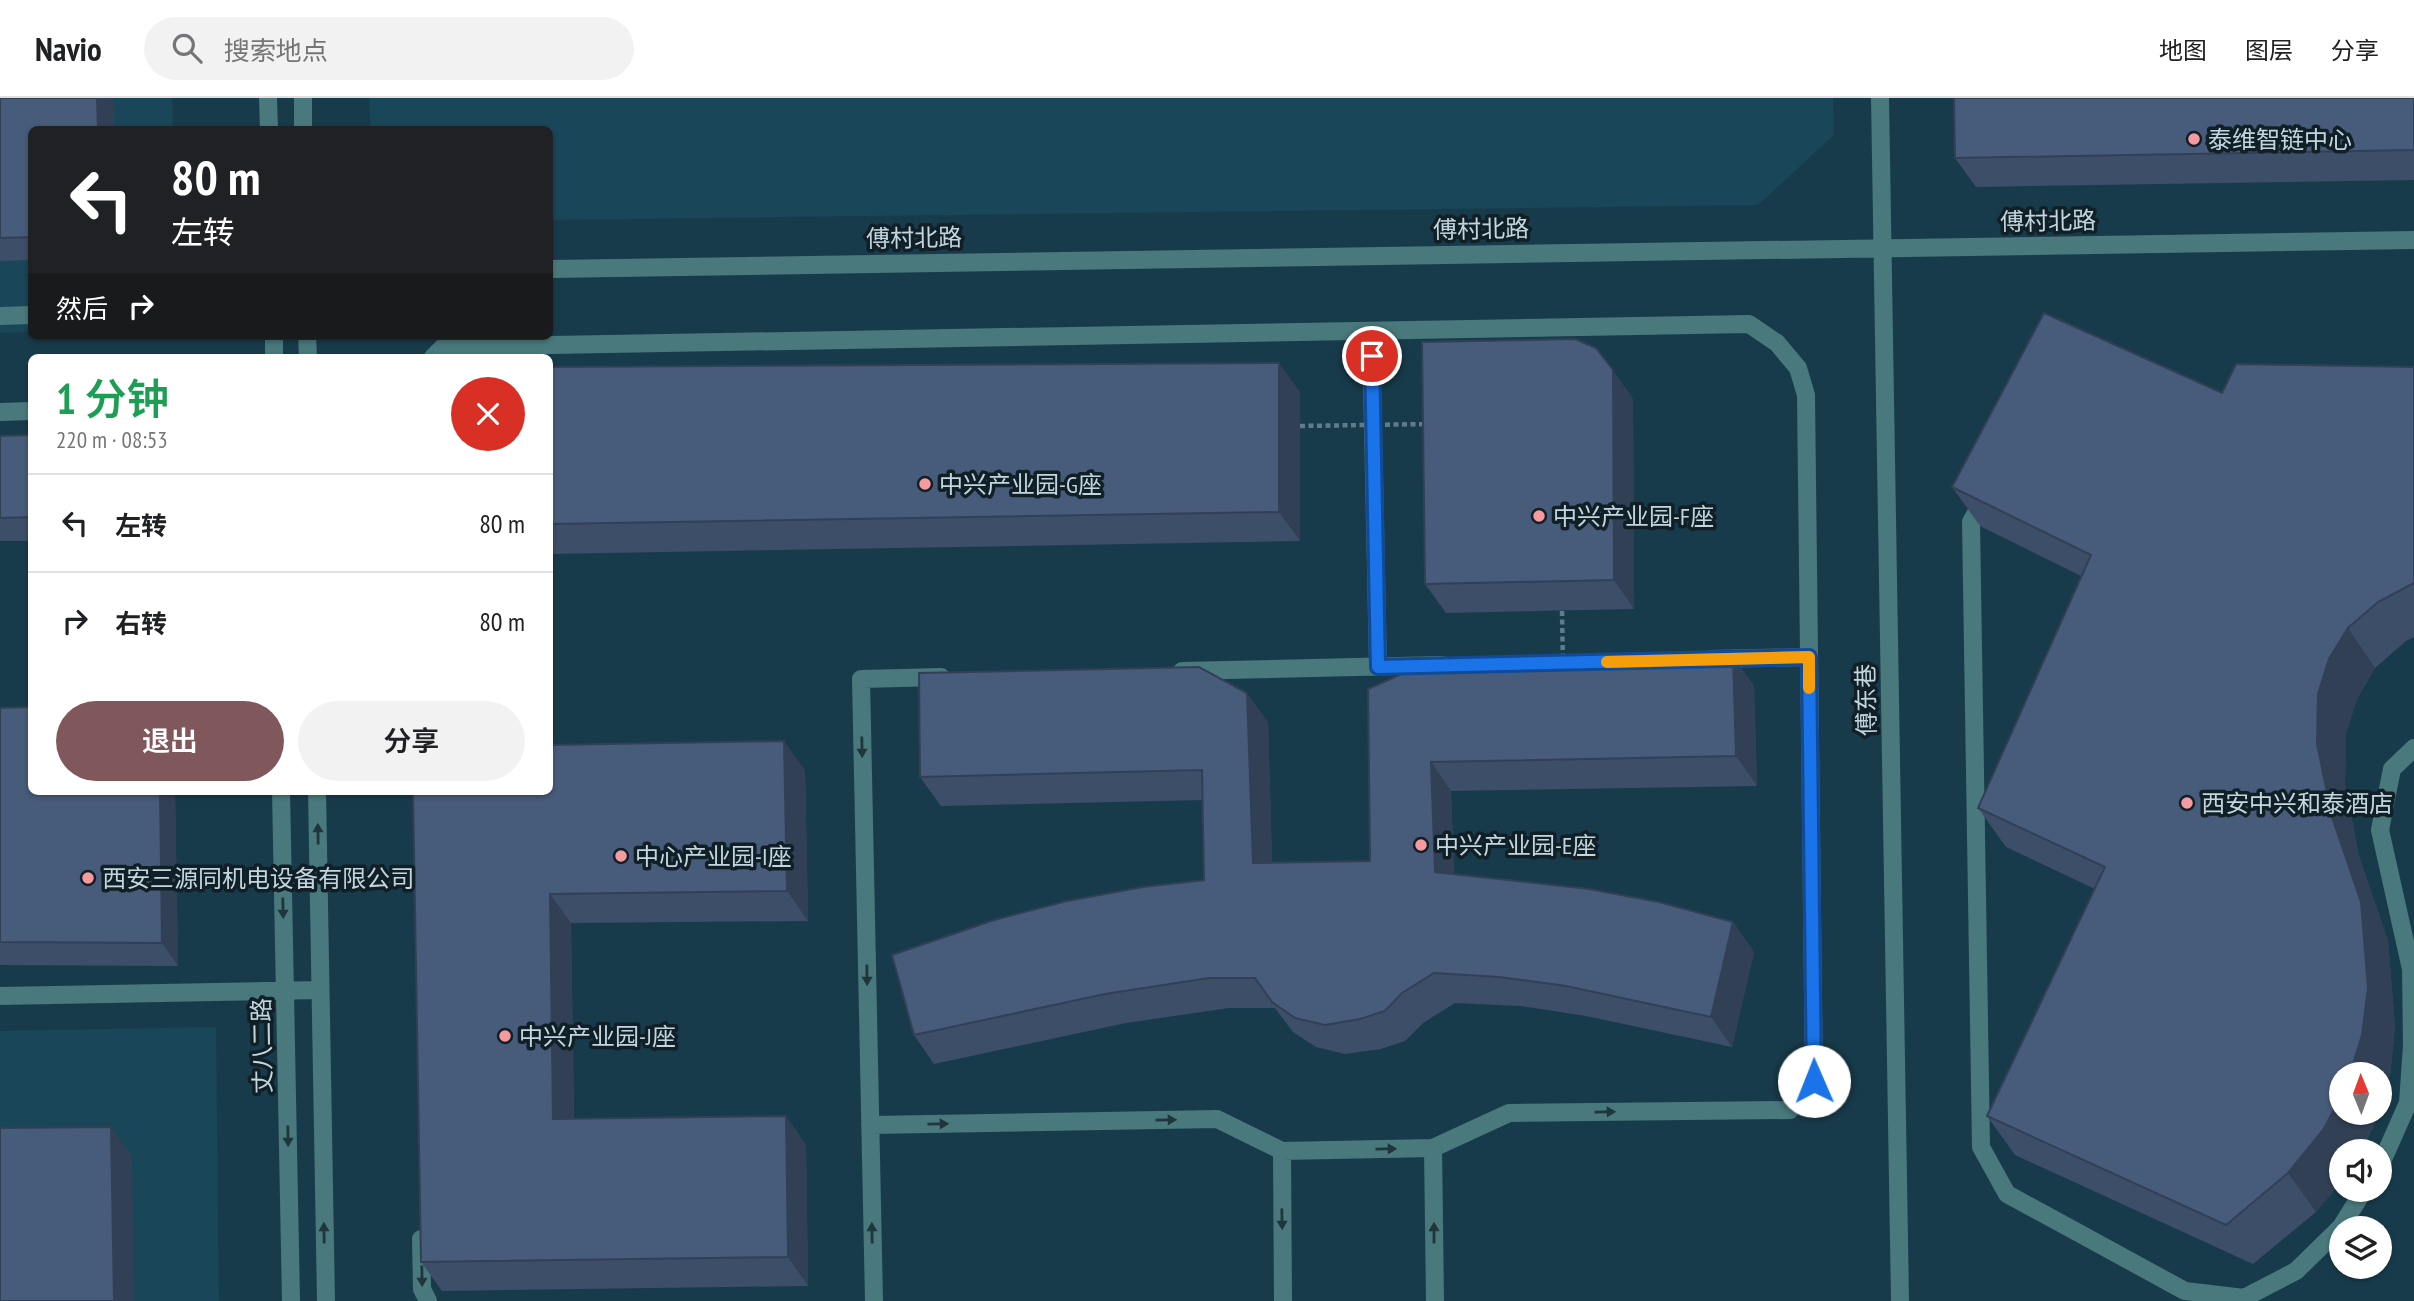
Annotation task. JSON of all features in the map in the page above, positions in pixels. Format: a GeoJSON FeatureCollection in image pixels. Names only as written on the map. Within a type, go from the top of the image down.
{"type":"FeatureCollection","features":[{"type":"Feature","properties":{"kind":"street"},"geometry":{"type":"LineString","coordinates":[[268,98],[269,126]]}},
{"type":"Feature","properties":{"kind":"street"},"geometry":{"type":"LineString","coordinates":[[303,98],[303,126]]}},
{"type":"Feature","properties":{"kind":"street","name":"傅东巷"},"geometry":{"type":"LineString","coordinates":[[1880,98],[1900,1301]]}},
{"type":"Feature","properties":{"kind":"street","name":"傅村北路"},"geometry":{"type":"LineString","coordinates":[[553,269],[2414,240]]}},
{"type":"Feature","properties":{"kind":"street"},"geometry":{"type":"LineString","coordinates":[[0,316],[28,315]]}},
{"type":"Feature","properties":{"kind":"street"},"geometry":{"type":"LineString","coordinates":[[436,354],[443,347],[1749,324],[1777,343],[1798,368],[1806,395],[1814,1081],[1790,1110],[1509,1113],[1433,1148],[1282,1151],[1216,1119],[870,1125]]}},
{"type":"Feature","properties":{"kind":"street"},"geometry":{"type":"LineString","coordinates":[[1371,331],[1378,667]]}},
{"type":"Feature","properties":{"kind":"street"},"geometry":{"type":"LineString","coordinates":[[0,412],[28,411]]}},
{"type":"Feature","properties":{"kind":"street"},"geometry":{"type":"LineString","coordinates":[[1990,487],[1971,522],[1981,1147],[2007,1194],[2185,1291],[2244,1298],[2296,1271],[2341,1227],[2357,1202]]}},
{"type":"Feature","properties":{"kind":"street"},"geometry":{"type":"LineString","coordinates":[[1698,660],[1809,657]]}},
{"type":"Feature","properties":{"kind":"street"},"geometry":{"type":"LineString","coordinates":[[1168,672],[1461,665]]}},
{"type":"Feature","properties":{"kind":"street"},"geometry":{"type":"LineString","coordinates":[[873,1301],[861,679],[958,677]]}},
{"type":"Feature","properties":{"kind":"street"},"geometry":{"type":"LineString","coordinates":[[2392,1139],[2408,1103],[2412,1045],[2411,969],[2380,830],[2392,769],[2414,748]]}},
{"type":"Feature","properties":{"kind":"street","name":"丈八二路"},"geometry":{"type":"LineString","coordinates":[[281,795],[291,1301]]}},
{"type":"Feature","properties":{"kind":"street"},"geometry":{"type":"LineString","coordinates":[[317,795],[326,1301]]}},
{"type":"Feature","properties":{"kind":"street"},"geometry":{"type":"LineString","coordinates":[[0,996],[320,989]]}},
{"type":"Feature","properties":{"kind":"street"},"geometry":{"type":"LineString","coordinates":[[1433,1148],[1434,1301]]}},
{"type":"Feature","properties":{"kind":"street"},"geometry":{"type":"LineString","coordinates":[[1282,1151],[1283,1301]]}},
{"type":"Feature","properties":{"kind":"street"},"geometry":{"type":"LineString","coordinates":[[421,1220],[422,1289],[428,1301]]}},
{"type":"Feature","properties":{"kind":"path"},"geometry":{"type":"LineString","coordinates":[[1300,426],[1430,424]]}},
{"type":"Feature","properties":{"kind":"path"},"geometry":{"type":"LineString","coordinates":[[1562,611],[1563,677]]}},
{"type":"Feature","properties":{"kind":"shaded area"},"geometry":{"type":"Polygon","coordinates":[[[0,98],[172,98],[173,126],[28,126],[28,332],[0,333],[0,98]]]}},
{"type":"Feature","properties":{"kind":"shaded area"},"geometry":{"type":"Polygon","coordinates":[[[369,98],[1833,98],[1834,135],[1758,205],[553,220],[553,126],[371,126],[369,98]]]}},
{"type":"Feature","properties":{"kind":"shaded area"},"geometry":{"type":"Polygon","coordinates":[[[216,1027],[219,1301],[0,1301],[0,1031],[216,1027]]]}},
{"type":"Feature","properties":{"kind":"building"},"geometry":{"type":"Polygon","coordinates":[[[0,98],[97,98],[98,126],[28,126],[28,237],[0,238],[0,98]]]}},
{"type":"Feature","properties":{"kind":"building","name":"泰维智链中心"},"geometry":{"type":"Polygon","coordinates":[[[1954,98],[2414,98],[2414,150],[1955,158],[1954,98]]]}},
{"type":"Feature","properties":{"kind":"building","name":"西安中兴和泰酒店"},"geometry":{"type":"Polygon","coordinates":[[[2044,313],[2222,393],[2236,364],[2414,367],[2414,583],[2378,602],[2348,628],[2329,659],[2318,694],[2317,744],[2332,817],[2361,902],[2368,988],[2362,1035],[2354,1062],[2329,1062],[2329,1119],[2323,1130],[2288,1173],[2226,1225],[1987,1116],[2105,867],[1978,808],[2091,555],[1952,487],[2044,313]]]}},
{"type":"Feature","properties":{"kind":"building","name":"中兴产业园-F座"},"geometry":{"type":"Polygon","coordinates":[[[1575,339],[1596,348],[1613,370],[1614,580],[1425,584],[1422,342],[1575,339]]]}},
{"type":"Feature","properties":{"kind":"building","name":"中兴产业园-G座"},"geometry":{"type":"Polygon","coordinates":[[[1279,363],[1279,512],[553,524],[553,367],[1279,363]]]}},
{"type":"Feature","properties":{"kind":"building"},"geometry":{"type":"Polygon","coordinates":[[[28,435],[28,517],[0,518],[0,436],[28,435]]]}},
{"type":"Feature","properties":{"kind":"building"},"geometry":{"type":"Polygon","coordinates":[[[1733,657],[1736,756],[1431,762],[1435,872],[1589,889],[1659,902],[1733,922],[1711,1017],[1566,986],[1499,977],[1434,973],[1402,993],[1385,1011],[1360,1019],[1325,1025],[1295,1018],[1272,1002],[1255,978],[1209,978],[1105,994],[914,1035],[892,955],[994,920],[1067,901],[1143,887],[1204,880],[1202,770],[920,777],[919,673],[1199,667],[1247,693],[1253,863],[1370,861],[1368,689],[1426,663],[1733,657]]]}},
{"type":"Feature","properties":{"kind":"building","name":"西安三源同机电设备有限公司"},"geometry":{"type":"Polygon","coordinates":[[[28,707],[28,795],[160,795],[162,943],[0,942],[0,708],[28,707]]]}},
{"type":"Feature","properties":{"kind":"building"},"geometry":{"type":"Polygon","coordinates":[[[784,741],[787,891],[550,894],[553,1119],[786,1116],[788,1257],[421,1262],[413,795],[553,795],[553,745],[784,741]]]}},
{"type":"Feature","properties":{"kind":"building"},"geometry":{"type":"Polygon","coordinates":[[[111,1127],[114,1301],[0,1301],[0,1128],[111,1127]]]}},
{"type":"Feature","properties":{"kind":"slow traffic"},"geometry":{"type":"LineString","coordinates":[[1607,662],[1809,657],[1809,688]]}},
{"type":"Feature","properties":{"kind":"place","name":"泰维智链中心"},"geometry":{"type":"Point","coordinates":[2194,139]}},
{"type":"Feature","properties":{"kind":"place","name":"中兴产业园-G座"},"geometry":{"type":"Point","coordinates":[925,484]}},
{"type":"Feature","properties":{"kind":"place","name":"中兴产业园-F座"},"geometry":{"type":"Point","coordinates":[1539,516]}},
{"type":"Feature","properties":{"kind":"place","name":"西安中兴和泰酒店"},"geometry":{"type":"Point","coordinates":[2187,803]}},
{"type":"Feature","properties":{"kind":"place","name":"中兴产业园-E座"},"geometry":{"type":"Point","coordinates":[1421,845]}},
{"type":"Feature","properties":{"kind":"place","name":"中心产业园-I座"},"geometry":{"type":"Point","coordinates":[621,856]}},
{"type":"Feature","properties":{"kind":"place","name":"西安三源同机电设备有限公司"},"geometry":{"type":"Point","coordinates":[88,878]}},
{"type":"Feature","properties":{"kind":"place","name":"中兴产业园-J座"},"geometry":{"type":"Point","coordinates":[505,1036]}},
{"type":"Feature","properties":{"kind":"route"},"geometry":{"type":"LineString","coordinates":[[1372,356],[1378,667],[1809,657],[1814,1081]]}}]}
